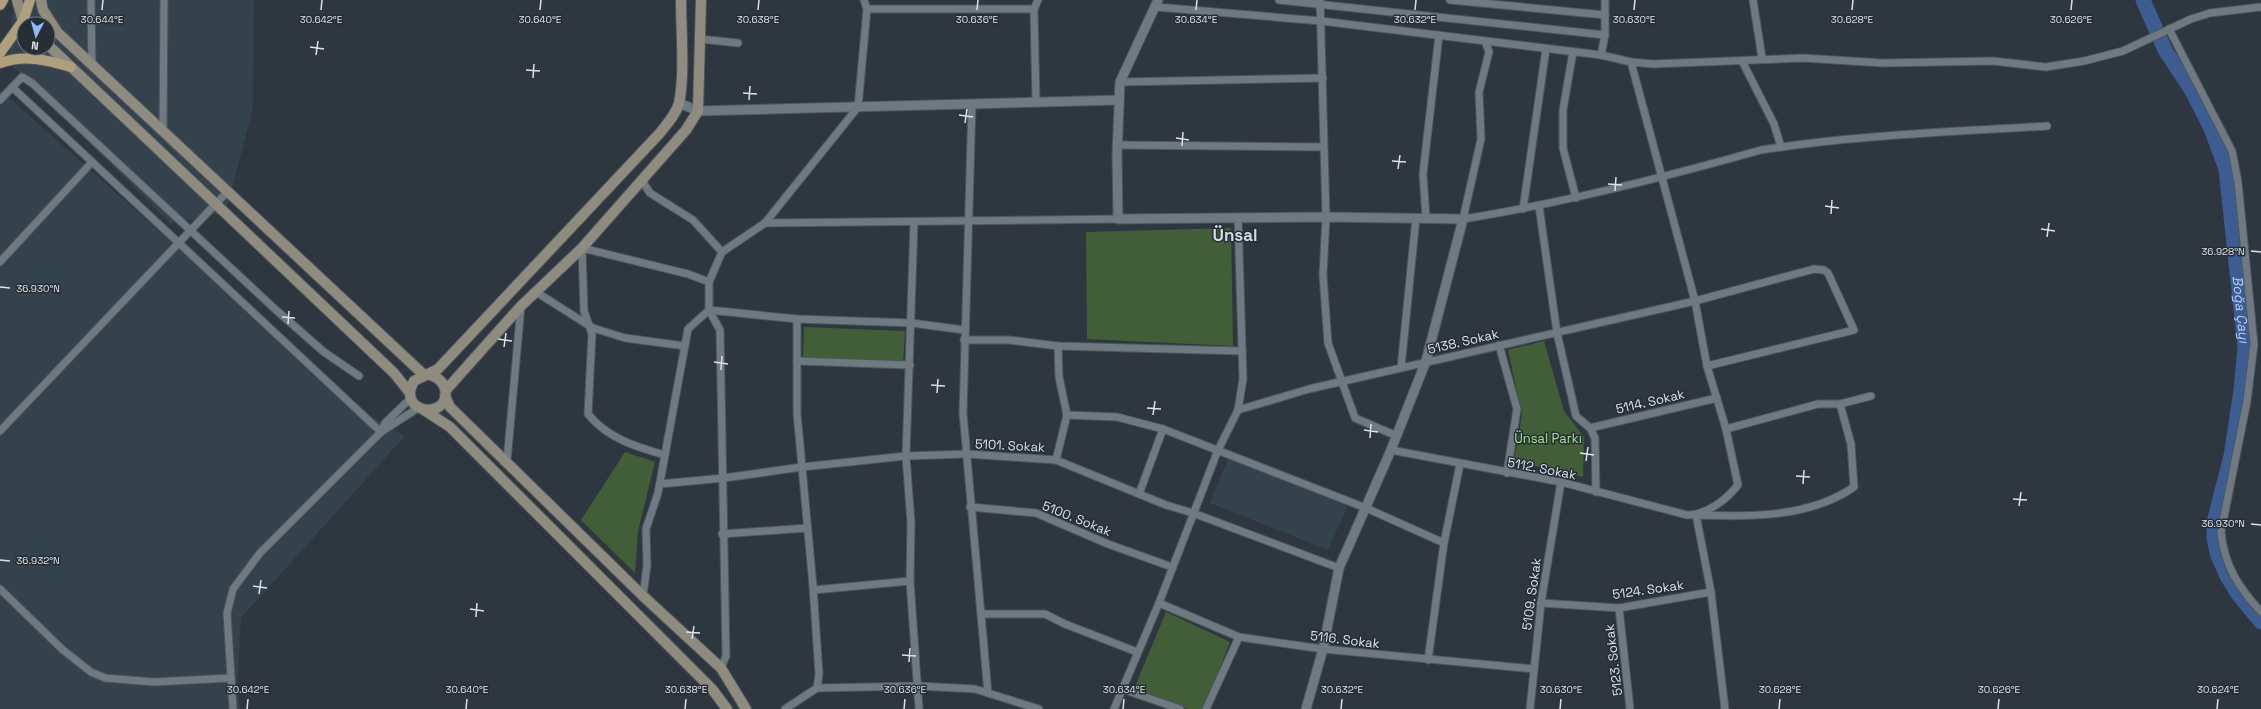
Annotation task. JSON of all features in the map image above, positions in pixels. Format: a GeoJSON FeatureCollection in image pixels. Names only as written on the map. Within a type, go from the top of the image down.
{"type":"FeatureCollection","features":[{"type":"Feature","properties":{"kind":"main road"},"geometry":{"type":"LineString","coordinates":[[0,5],[2,0]]}},
{"type":"Feature","properties":{"kind":"main road"},"geometry":{"type":"LineString","coordinates":[[17,0],[22,16]]}},
{"type":"Feature","properties":{"kind":"main road"},"geometry":{"type":"LineString","coordinates":[[26,16],[30,0]]}},
{"type":"Feature","properties":{"kind":"main road"},"geometry":{"type":"LineString","coordinates":[[41,0],[43,10],[58,33],[92,67],[427,375],[441,380],[450,407],[507,461],[643,596],[721,668],[746,709]]}},
{"type":"Feature","properties":{"kind":"main road"},"geometry":{"type":"LineString","coordinates":[[410,396],[414,381],[438,369],[659,134],[675,114],[679,103],[681,0]]}},
{"type":"Feature","properties":{"kind":"main road"},"geometry":{"type":"LineString","coordinates":[[421,409],[435,409],[440,406],[445,393],[521,306],[582,248],[641,179],[686,130],[698,112],[701,0]]}},
{"type":"Feature","properties":{"kind":"main road"},"geometry":{"type":"LineString","coordinates":[[0,53],[16,33]]}},
{"type":"Feature","properties":{"kind":"main road"},"geometry":{"type":"LineString","coordinates":[[56,53],[394,373],[421,409],[450,427],[712,689],[727,709]]}},
{"type":"Feature","properties":{"kind":"main road"},"geometry":{"type":"LineString","coordinates":[[0,63],[9,60],[35,57],[71,67]]}},
{"type":"Feature","properties":{"kind":"street"},"geometry":{"type":"LineString","coordinates":[[91,0],[92,67]]}},
{"type":"Feature","properties":{"kind":"street"},"geometry":{"type":"LineString","coordinates":[[164,0],[164,132]]}},
{"type":"Feature","properties":{"kind":"street"},"geometry":{"type":"LineString","coordinates":[[721,668],[726,656],[722,534],[724,478],[720,330],[709,310],[709,282],[722,252],[765,222],[858,107],[867,9],[864,0]]}},
{"type":"Feature","properties":{"kind":"street"},"geometry":{"type":"LineString","coordinates":[[1036,102],[1034,10],[1038,0]]}},
{"type":"Feature","properties":{"kind":"street"},"geometry":{"type":"LineString","coordinates":[[1279,0],[1320,2],[1605,35]]}},
{"type":"Feature","properties":{"kind":"street"},"geometry":{"type":"LineString","coordinates":[[1450,0],[1606,15]]}},
{"type":"Feature","properties":{"kind":"street"},"geometry":{"type":"LineString","coordinates":[[1601,55],[1605,35],[1605,0]]}},
{"type":"Feature","properties":{"kind":"street"},"geometry":{"type":"LineString","coordinates":[[1753,0],[1762,58]]}},
{"type":"Feature","properties":{"kind":"street"},"geometry":{"type":"LineString","coordinates":[[1320,2],[1322,147],[1326,217],[1323,275],[1328,343],[1355,418],[1397,436]]}},
{"type":"Feature","properties":{"kind":"street"},"geometry":{"type":"LineString","coordinates":[[1118,219],[1117,145],[1120,82],[1157,4],[1439,35],[1601,55],[1631,62],[1653,64],[1742,61],[1762,58],[1803,58],[1882,63],[1993,61],[2046,67],[2084,61],[2123,51],[2167,30],[2210,13],[2261,7]]}},
{"type":"Feature","properties":{"kind":"street"},"geometry":{"type":"LineString","coordinates":[[867,9],[1034,10]]}},
{"type":"Feature","properties":{"kind":"street"},"geometry":{"type":"LineString","coordinates":[[2167,30],[2232,150],[2238,182],[2254,344],[2247,401],[2220,532],[2222,550],[2230,570],[2243,592],[2261,612]]}},
{"type":"Feature","properties":{"kind":"street"},"geometry":{"type":"LineString","coordinates":[[1426,218],[1423,174],[1439,35]]}},
{"type":"Feature","properties":{"kind":"street"},"geometry":{"type":"LineString","coordinates":[[700,39],[738,43]]}},
{"type":"Feature","properties":{"kind":"street"},"geometry":{"type":"LineString","coordinates":[[1306,709],[1323,649],[1339,568],[1392,450],[1426,361],[1463,219],[1481,139],[1479,92],[1489,52],[1485,41]]}},
{"type":"Feature","properties":{"kind":"street"},"geometry":{"type":"LineString","coordinates":[[1523,209],[1546,49]]}},
{"type":"Feature","properties":{"kind":"street"},"geometry":{"type":"LineString","coordinates":[[1573,52],[1563,110],[1563,148],[1576,198]]}},
{"type":"Feature","properties":{"kind":"street"},"geometry":{"type":"LineString","coordinates":[[1742,61],[1774,124],[1782,147]]}},
{"type":"Feature","properties":{"kind":"street"},"geometry":{"type":"LineString","coordinates":[[1631,62],[1695,300],[1707,366],[1726,429],[1738,484],[1728,498],[1696,515],[1710,592],[1726,709]]}},
{"type":"Feature","properties":{"kind":"street"},"geometry":{"type":"LineString","coordinates":[[0,100],[22,77],[32,83],[324,352],[359,376]]}},
{"type":"Feature","properties":{"kind":"street"},"geometry":{"type":"LineString","coordinates":[[1120,82],[1322,78]]}},
{"type":"Feature","properties":{"kind":"street"},"geometry":{"type":"LineString","coordinates":[[12,86],[381,432]]}},
{"type":"Feature","properties":{"kind":"street"},"geometry":{"type":"LineString","coordinates":[[679,103],[698,112],[1119,100]]}},
{"type":"Feature","properties":{"kind":"street"},"geometry":{"type":"LineString","coordinates":[[972,104],[967,220],[963,413],[970,507],[982,614],[988,693]]}},
{"type":"Feature","properties":{"kind":"street"},"geometry":{"type":"LineString","coordinates":[[765,222],[914,223],[967,220],[1326,217],[1463,219],[1576,198],[1663,177],[1761,150],[1866,136],[2047,126]]}},
{"type":"Feature","properties":{"kind":"street"},"geometry":{"type":"LineString","coordinates":[[1117,145],[1322,147]]}},
{"type":"Feature","properties":{"kind":"street"},"geometry":{"type":"LineString","coordinates":[[0,262],[92,162]]}},
{"type":"Feature","properties":{"kind":"street"},"geometry":{"type":"LineString","coordinates":[[641,179],[650,193],[693,220],[722,252]]}},
{"type":"Feature","properties":{"kind":"street"},"geometry":{"type":"LineString","coordinates":[[0,431],[228,191]]}},
{"type":"Feature","properties":{"kind":"street"},"geometry":{"type":"LineString","coordinates":[[1539,206],[1557,333],[1576,416],[1590,428],[1595,438],[1596,492]]}},
{"type":"Feature","properties":{"kind":"street"},"geometry":{"type":"LineString","coordinates":[[1114,709],[1137,652],[1160,603],[1172,567],[1218,450],[1238,410],[1243,379],[1238,218]]}},
{"type":"Feature","properties":{"kind":"street"},"geometry":{"type":"LineString","coordinates":[[1401,368],[1416,218]]}},
{"type":"Feature","properties":{"kind":"street"},"geometry":{"type":"LineString","coordinates":[[914,223],[912,323],[906,456],[911,523],[910,581],[919,686],[919,709]]}},
{"type":"Feature","properties":{"kind":"street"},"geometry":{"type":"LineString","coordinates":[[665,455],[628,444],[597,425],[588,414],[592,334],[584,311],[582,248],[688,274],[709,282]]}},
{"type":"Feature","properties":{"kind":"street","name":"5138. Sokak"},"geometry":{"type":"LineString","coordinates":[[1238,410],[1309,389],[1342,383],[1426,361],[1557,333],[1695,300],[1814,269],[1824,270],[1828,273],[1854,330],[1707,366]]}},
{"type":"Feature","properties":{"kind":"street"},"geometry":{"type":"LineString","coordinates":[[536,292],[593,328],[625,338],[685,346]]}},
{"type":"Feature","properties":{"kind":"street"},"geometry":{"type":"LineString","coordinates":[[507,461],[521,306]]}},
{"type":"Feature","properties":{"kind":"street"},"geometry":{"type":"LineString","coordinates":[[643,596],[647,565],[646,529],[660,484],[688,329],[709,310],[797,319],[912,323],[964,330]]}},
{"type":"Feature","properties":{"kind":"street"},"geometry":{"type":"LineString","coordinates":[[797,319],[798,413],[807,528],[814,590],[819,674],[817,688]]}},
{"type":"Feature","properties":{"kind":"street"},"geometry":{"type":"LineString","coordinates":[[964,340],[1009,340],[1058,346],[1242,351]]}},
{"type":"Feature","properties":{"kind":"street"},"geometry":{"type":"LineString","coordinates":[[1499,345],[1517,409],[1508,473]]}},
{"type":"Feature","properties":{"kind":"street"},"geometry":{"type":"LineString","coordinates":[[1056,460],[1067,415],[1059,377],[1058,346]]}},
{"type":"Feature","properties":{"kind":"street"},"geometry":{"type":"LineString","coordinates":[[797,361],[910,365]]}},
{"type":"Feature","properties":{"kind":"street"},"geometry":{"type":"LineString","coordinates":[[381,432],[385,423],[410,396]]}},
{"type":"Feature","properties":{"kind":"street"},"geometry":{"type":"LineString","coordinates":[[1726,429],[1818,404],[1840,404],[1870,396]]}},
{"type":"Feature","properties":{"kind":"street","name":"5114. Sokak"},"geometry":{"type":"LineString","coordinates":[[1590,428],[1716,398]]}},
{"type":"Feature","properties":{"kind":"street","name":"5112. Sokak"},"geometry":{"type":"LineString","coordinates":[[1392,450],[1561,482],[1687,515],[1725,516],[1771,514],[1816,506],[1838,498],[1854,487],[1852,444],[1840,404]]}},
{"type":"Feature","properties":{"kind":"street"},"geometry":{"type":"LineString","coordinates":[[233,709],[227,613],[233,589],[260,553],[381,432],[421,409]]}},
{"type":"Feature","properties":{"kind":"street"},"geometry":{"type":"LineString","coordinates":[[1067,415],[1117,417],[1163,429],[1366,508],[1444,543]]}},
{"type":"Feature","properties":{"kind":"street"},"geometry":{"type":"LineString","coordinates":[[1140,494],[1163,429]]}},
{"type":"Feature","properties":{"kind":"street","name":"5101. Sokak"},"geometry":{"type":"LineString","coordinates":[[660,484],[724,478],[802,467],[906,456],[967,454],[1056,460],[1166,506],[1193,513],[1339,568]]}},
{"type":"Feature","properties":{"kind":"street"},"geometry":{"type":"LineString","coordinates":[[1428,660],[1444,543],[1460,464]]}},
{"type":"Feature","properties":{"kind":"street","name":"5109. Sokak"},"geometry":{"type":"LineString","coordinates":[[1530,709],[1541,603],[1561,482]]}},
{"type":"Feature","properties":{"kind":"street","name":"5100. Sokak"},"geometry":{"type":"LineString","coordinates":[[970,507],[1036,513],[1108,544],[1172,567]]}},
{"type":"Feature","properties":{"kind":"street"},"geometry":{"type":"LineString","coordinates":[[722,534],[807,528]]}},
{"type":"Feature","properties":{"kind":"street"},"geometry":{"type":"LineString","coordinates":[[814,590],[910,581]]}},
{"type":"Feature","properties":{"kind":"street"},"geometry":{"type":"LineString","coordinates":[[0,589],[63,650],[91,672],[105,678],[154,682],[230,678]]}},
{"type":"Feature","properties":{"kind":"street","name":"5124. Sokak"},"geometry":{"type":"LineString","coordinates":[[1541,603],[1619,608],[1710,592]]}},
{"type":"Feature","properties":{"kind":"street","name":"5116. Sokak"},"geometry":{"type":"LineString","coordinates":[[1160,603],[1239,637],[1323,649],[1534,669]]}},
{"type":"Feature","properties":{"kind":"street","name":"5123. Sokak"},"geometry":{"type":"LineString","coordinates":[[1619,608],[1630,709]]}},
{"type":"Feature","properties":{"kind":"street"},"geometry":{"type":"LineString","coordinates":[[982,614],[1045,614],[1065,624],[1137,652]]}},
{"type":"Feature","properties":{"kind":"street"},"geometry":{"type":"LineString","coordinates":[[1206,709],[1239,637]]}},
{"type":"Feature","properties":{"kind":"street"},"geometry":{"type":"LineString","coordinates":[[785,709],[817,688],[919,686],[975,690],[1039,709]]}},
{"type":"Feature","properties":{"kind":"street"},"geometry":{"type":"LineString","coordinates":[[1122,689],[1180,709]]}},
{"type":"Feature","properties":{"kind":"shaded area"},"geometry":{"type":"Polygon","coordinates":[[[17,0],[254,0],[253,108],[226,212],[171,224],[9,63],[12,15],[17,0]]]}},
{"type":"Feature","properties":{"kind":"shaded area"},"geometry":{"type":"Polygon","coordinates":[[[3,92],[192,261],[333,394],[405,436],[241,618],[237,684],[240,709],[0,709],[0,95],[3,92]]]}},
{"type":"Feature","properties":{"kind":"shaded area"},"geometry":{"type":"Polygon","coordinates":[[[1228,459],[1348,505],[1328,550],[1210,503],[1228,459]]]}},
{"type":"Feature","properties":{"kind":"green space"},"geometry":{"type":"Polygon","coordinates":[[[1231,228],[1233,346],[1087,339],[1086,232],[1231,228]]]}},
{"type":"Feature","properties":{"kind":"green space"},"geometry":{"type":"Polygon","coordinates":[[[804,327],[905,331],[903,363],[803,359],[804,327]]]}},
{"type":"Feature","properties":{"kind":"green space","name":"Ünsal Parkı"},"geometry":{"type":"Polygon","coordinates":[[[1544,341],[1564,411],[1584,437],[1583,477],[1514,461],[1522,415],[1508,350],[1544,341]]]}},
{"type":"Feature","properties":{"kind":"green space"},"geometry":{"type":"Polygon","coordinates":[[[625,452],[655,462],[638,531],[635,573],[581,520],[625,452]]]}},
{"type":"Feature","properties":{"kind":"green space"},"geometry":{"type":"Polygon","coordinates":[[[1166,612],[1230,642],[1204,709],[1188,709],[1140,691],[1136,684],[1166,612]]]}},
{"type":"Feature","properties":{"kind":"waterway","name":"Boğa Çayı"},"geometry":{"type":"LineString","coordinates":[[2143,0],[2165,50],[2192,91],[2210,126],[2226,169],[2245,347],[2241,390],[2231,456],[2214,522],[2214,539],[2218,556],[2227,576],[2238,594],[2261,622]]}},
{"type":"Feature","properties":{"kind":"district","name":"Ünsal"},"geometry":{"type":"Point","coordinates":[1235,235]}}]}
